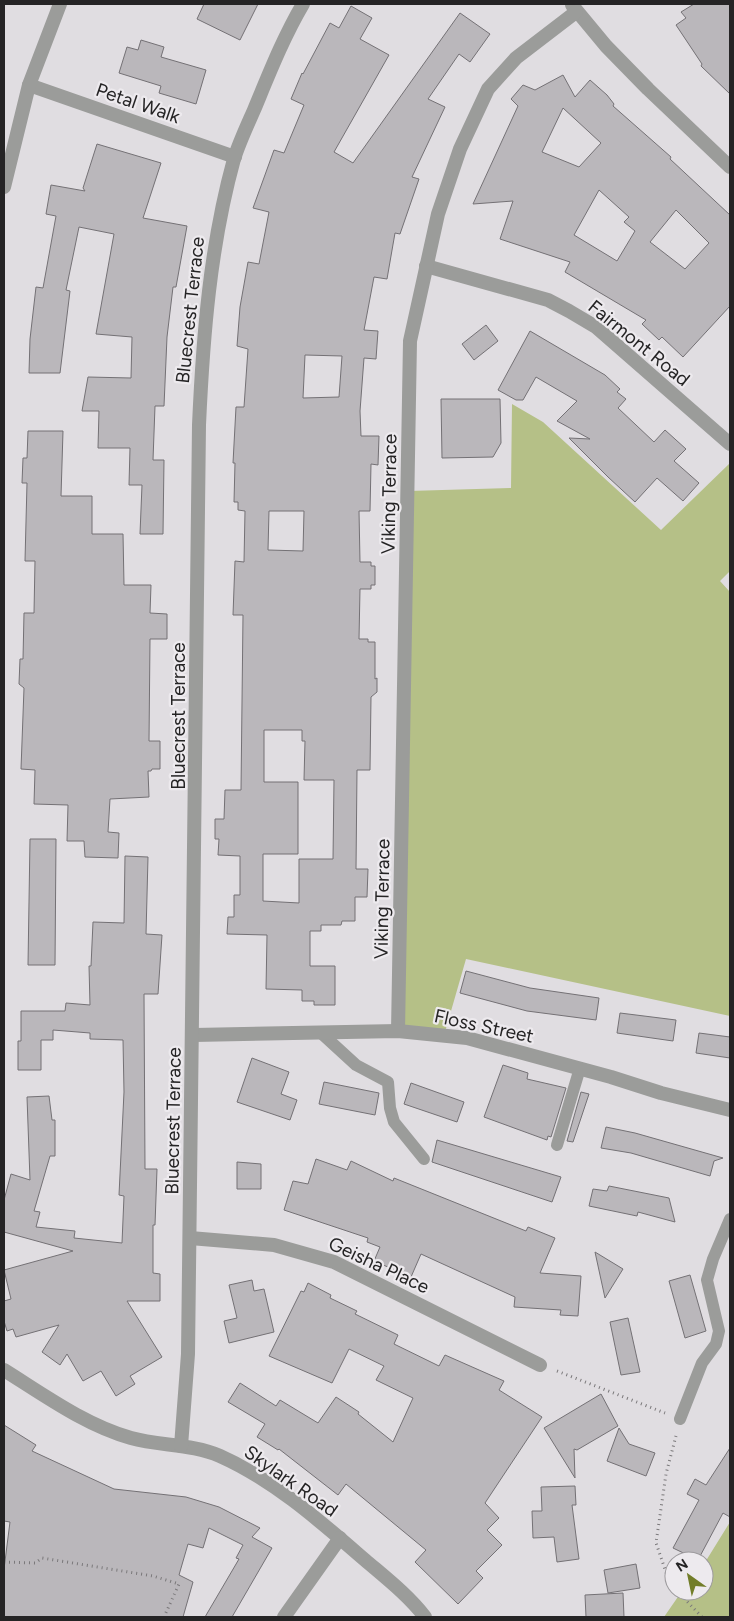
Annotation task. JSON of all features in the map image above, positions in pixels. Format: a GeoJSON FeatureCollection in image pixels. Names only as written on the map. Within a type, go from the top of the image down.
{"type":"FeatureCollection","features":[{"type":"Feature","properties":{"kind":"street"},"geometry":{"type":"LineString","coordinates":[[4,187],[6,159],[29,85],[60,4]]}},
{"type":"Feature","properties":{"kind":"street","name":"Bluecrest Terrace"},"geometry":{"type":"LineString","coordinates":[[181,1446],[188,1354],[194,1034],[201,367],[213,259],[222,205],[235,157],[278,52],[303,4]]}},
{"type":"Feature","properties":{"kind":"street"},"geometry":{"type":"LineString","coordinates":[[574,8],[648,89],[730,167]]}},
{"type":"Feature","properties":{"kind":"street","name":"Viking Terrace"},"geometry":{"type":"LineString","coordinates":[[398,1031],[410,341],[438,214],[460,149],[488,89],[516,58],[574,8]]}},
{"type":"Feature","properties":{"kind":"street","name":"Petal Walk"},"geometry":{"type":"LineString","coordinates":[[29,85],[235,157]]}},
{"type":"Feature","properties":{"kind":"street","name":"Fairmont Road"},"geometry":{"type":"LineString","coordinates":[[426,266],[548,300],[569,311],[596,327],[730,444]]}},
{"type":"Feature","properties":{"kind":"street","name":"Floss Street"},"geometry":{"type":"LineString","coordinates":[[194,1034],[398,1031],[467,1038],[580,1068],[661,1093],[730,1110]]}},
{"type":"Feature","properties":{"kind":"street","name":"Geisha Place"},"geometry":{"type":"LineString","coordinates":[[190,1238],[274,1245],[334,1262],[540,1365]]}},
{"type":"Feature","properties":{"kind":"street","name":"Skylark Road"},"geometry":{"type":"LineString","coordinates":[[4,1370],[105,1429],[143,1441],[181,1446],[217,1455],[248,1471],[293,1501],[340,1538],[407,1596],[425,1617]]}},
{"type":"Feature","properties":{"kind":"street"},"geometry":{"type":"LineString","coordinates":[[284,1617],[340,1538]]}},
{"type":"Feature","properties":{"kind":"lane"},"geometry":{"type":"LineString","coordinates":[[320,1032],[356,1065],[388,1082],[390,1108],[394,1122],[424,1159]]}},
{"type":"Feature","properties":{"kind":"lane"},"geometry":{"type":"LineString","coordinates":[[557,1145],[580,1068]]}},
{"type":"Feature","properties":{"kind":"lane"},"geometry":{"type":"LineString","coordinates":[[680,1419],[702,1363],[716,1344],[719,1330],[708,1280],[730,1219]]}},
{"type":"Feature","properties":{"kind":"path"},"geometry":{"type":"LineString","coordinates":[[540,1365],[680,1419],[666,1474],[656,1543],[664,1564]]}},
{"type":"Feature","properties":{"kind":"path"},"geometry":{"type":"LineString","coordinates":[[4,1562],[35,1563],[42,1558],[153,1576],[180,1584],[164,1617]]}},
{"type":"Feature","properties":{"kind":"path"},"geometry":{"type":"LineString","coordinates":[[687,1601],[702,1617]]}},
{"type":"Feature","properties":{"kind":"green space"},"geometry":{"type":"Polygon","coordinates":[[[512,404],[543,422],[661,530],[730,463],[730,571],[720,581],[730,592],[730,1016],[466,959],[445,1032],[399,1030],[409,491],[511,488],[512,404]]]}},
{"type":"Feature","properties":{"kind":"green space"},"geometry":{"type":"Polygon","coordinates":[[[730,1522],[730,1617],[664,1617],[675,1601],[714,1601],[714,1551],[712,1551],[730,1522]]]}},
{"type":"Feature","properties":{"kind":"building"},"geometry":{"type":"Polygon","coordinates":[[[204,4],[258,4],[240,40],[197,19],[204,4]]]}},
{"type":"Feature","properties":{"kind":"building"},"geometry":{"type":"Polygon","coordinates":[[[694,4],[730,4],[730,94],[701,66],[702,64],[676,25],[686,18],[681,12],[694,4]]]}},
{"type":"Feature","properties":{"kind":"building"},"geometry":{"type":"Polygon","coordinates":[[[351,6],[372,18],[360,39],[389,55],[334,152],[353,163],[460,13],[490,34],[470,62],[459,54],[428,99],[445,107],[412,177],[419,179],[400,234],[395,233],[387,279],[374,277],[364,330],[378,331],[376,359],[364,358],[360,411],[361,436],[379,436],[378,465],[371,464],[370,511],[359,511],[360,562],[371,562],[371,566],[375,566],[375,585],[371,585],[371,589],[360,589],[359,639],[368,639],[368,642],[375,642],[375,679],[377,678],[377,692],[371,697],[370,770],[357,770],[356,869],[368,869],[367,897],[355,897],[355,921],[342,921],[341,925],[321,925],[321,931],[310,931],[310,966],[335,966],[335,1005],[314,1005],[314,1001],[302,1001],[302,990],[266,989],[267,935],[227,934],[228,917],[234,917],[234,895],[240,895],[240,856],[218,855],[219,839],[215,839],[215,819],[224,819],[225,790],[241,790],[243,615],[233,615],[235,561],[244,562],[245,511],[238,510],[238,502],[234,502],[235,463],[233,463],[236,407],[244,407],[248,349],[237,346],[240,307],[248,262],[259,264],[269,212],[253,208],[274,150],[284,153],[304,105],[291,99],[302,73],[330,23],[339,28],[351,6]],[[305,355],[303,398],[339,397],[342,356],[305,355]],[[269,511],[268,550],[303,551],[304,511],[269,511]],[[264,730],[264,782],[298,782],[298,854],[263,854],[263,901],[299,903],[299,859],[333,859],[334,780],[304,780],[305,741],[302,741],[302,730],[264,730]]]}},
{"type":"Feature","properties":{"kind":"building"},"geometry":{"type":"Polygon","coordinates":[[[141,40],[164,47],[161,57],[206,70],[196,104],[159,93],[161,86],[119,73],[127,47],[138,50],[141,40]]]}},
{"type":"Feature","properties":{"kind":"building"},"geometry":{"type":"Polygon","coordinates":[[[563,75],[575,97],[590,80],[607,95],[614,104],[613,106],[671,157],[670,159],[730,215],[730,306],[683,357],[662,337],[659,340],[642,324],[646,320],[565,272],[570,262],[500,239],[513,201],[473,204],[518,106],[511,99],[523,85],[535,90],[563,75]],[[563,108],[542,152],[579,167],[601,143],[563,108]],[[599,190],[574,235],[617,261],[635,231],[624,222],[629,217],[599,190]],[[676,210],[650,242],[685,269],[709,243],[676,210]]]}},
{"type":"Feature","properties":{"kind":"building"},"geometry":{"type":"Polygon","coordinates":[[[97,144],[161,163],[143,218],[187,226],[176,287],[173,287],[167,337],[164,406],[155,406],[153,460],[164,460],[163,534],[140,534],[142,485],[129,485],[130,448],[98,448],[99,411],[82,411],[88,377],[131,378],[132,337],[96,334],[114,234],[79,227],[66,290],[70,291],[60,373],[29,373],[30,339],[36,287],[43,288],[56,216],[46,214],[51,185],[85,191],[83,188],[97,144]]]}},
{"type":"Feature","properties":{"kind":"building"},"geometry":{"type":"Polygon","coordinates":[[[486,325],[498,341],[474,360],[462,344],[486,325]]]}},
{"type":"Feature","properties":{"kind":"building"},"geometry":{"type":"Polygon","coordinates":[[[530,331],[605,375],[620,389],[617,392],[626,399],[618,408],[654,442],[665,430],[686,449],[674,461],[699,483],[683,501],[657,478],[635,502],[608,477],[569,438],[590,439],[557,421],[577,401],[536,377],[523,400],[516,400],[498,390],[530,331]]]}},
{"type":"Feature","properties":{"kind":"building"},"geometry":{"type":"Polygon","coordinates":[[[441,399],[500,399],[501,443],[493,457],[442,458],[441,399]]]}},
{"type":"Feature","properties":{"kind":"building"},"geometry":{"type":"Polygon","coordinates":[[[28,431],[63,431],[61,496],[92,496],[92,534],[123,534],[124,585],[151,585],[150,613],[167,614],[167,639],[150,639],[149,741],[160,741],[160,769],[148,771],[149,797],[110,799],[108,832],[119,833],[118,858],[85,857],[84,841],[67,841],[68,805],[34,804],[35,770],[21,769],[24,688],[19,684],[20,659],[23,659],[24,613],[34,613],[35,561],[25,561],[27,483],[22,483],[23,458],[27,458],[28,431]]]}},
{"type":"Feature","properties":{"kind":"building"},"geometry":{"type":"Polygon","coordinates":[[[30,839],[56,839],[55,965],[28,965],[30,839]]]}},
{"type":"Feature","properties":{"kind":"building"},"geometry":{"type":"Polygon","coordinates":[[[125,856],[148,857],[146,934],[162,935],[158,994],[144,994],[145,1169],[157,1169],[155,1225],[153,1225],[153,1273],[160,1274],[160,1301],[127,1301],[162,1357],[130,1376],[135,1384],[116,1396],[101,1371],[83,1381],[67,1354],[60,1365],[42,1352],[59,1325],[16,1337],[13,1329],[7,1331],[4,1321],[4,1301],[11,1299],[4,1270],[73,1251],[4,1232],[4,1200],[11,1174],[30,1180],[27,1097],[49,1096],[52,1120],[55,1120],[55,1156],[50,1156],[34,1211],[40,1212],[36,1227],[75,1231],[74,1238],[122,1243],[124,1196],[119,1195],[124,1092],[123,1040],[90,1039],[90,1033],[53,1030],[53,1040],[41,1040],[41,1070],[18,1070],[18,1041],[21,1041],[21,1011],[65,1011],[66,1003],[90,1005],[89,966],[91,966],[93,922],[124,923],[125,856]]]}},
{"type":"Feature","properties":{"kind":"building"},"geometry":{"type":"Polygon","coordinates":[[[466,971],[530,988],[599,998],[596,1020],[527,1011],[460,993],[466,971]]]}},
{"type":"Feature","properties":{"kind":"building"},"geometry":{"type":"Polygon","coordinates":[[[620,1013],[676,1020],[673,1041],[617,1033],[620,1013]]]}},
{"type":"Feature","properties":{"kind":"building"},"geometry":{"type":"Polygon","coordinates":[[[699,1033],[730,1037],[730,1058],[696,1053],[699,1033]]]}},
{"type":"Feature","properties":{"kind":"building"},"geometry":{"type":"Polygon","coordinates":[[[252,1058],[289,1072],[281,1094],[297,1100],[290,1120],[237,1102],[252,1058]]]}},
{"type":"Feature","properties":{"kind":"building"},"geometry":{"type":"Polygon","coordinates":[[[503,1065],[528,1073],[527,1079],[566,1088],[551,1137],[548,1136],[547,1140],[484,1117],[503,1065]]]}},
{"type":"Feature","properties":{"kind":"building"},"geometry":{"type":"Polygon","coordinates":[[[324,1082],[379,1093],[375,1115],[319,1104],[324,1082]]]}},
{"type":"Feature","properties":{"kind":"building"},"geometry":{"type":"Polygon","coordinates":[[[411,1083],[464,1102],[457,1122],[404,1104],[411,1083]]]}},
{"type":"Feature","properties":{"kind":"building"},"geometry":{"type":"Polygon","coordinates":[[[581,1092],[589,1094],[573,1142],[567,1141],[581,1092]]]}},
{"type":"Feature","properties":{"kind":"building"},"geometry":{"type":"Polygon","coordinates":[[[606,1127],[635,1133],[723,1158],[714,1161],[710,1176],[631,1153],[601,1148],[606,1127]]]}},
{"type":"Feature","properties":{"kind":"building"},"geometry":{"type":"Polygon","coordinates":[[[437,1140],[561,1177],[552,1202],[432,1162],[437,1140]]]}},
{"type":"Feature","properties":{"kind":"building"},"geometry":{"type":"Polygon","coordinates":[[[316,1159],[347,1170],[351,1161],[393,1181],[394,1178],[526,1231],[528,1227],[555,1238],[540,1273],[581,1276],[578,1316],[560,1315],[561,1310],[514,1307],[515,1297],[421,1254],[411,1277],[374,1261],[380,1247],[367,1242],[368,1238],[284,1210],[293,1181],[308,1184],[316,1159]]]}},
{"type":"Feature","properties":{"kind":"building"},"geometry":{"type":"Polygon","coordinates":[[[237,1162],[261,1164],[261,1189],[237,1189],[237,1162]]]}},
{"type":"Feature","properties":{"kind":"building"},"geometry":{"type":"Polygon","coordinates":[[[609,1186],[669,1198],[675,1222],[638,1212],[637,1216],[589,1206],[593,1189],[607,1191],[609,1186]]]}},
{"type":"Feature","properties":{"kind":"building"},"geometry":{"type":"Polygon","coordinates":[[[595,1252],[623,1269],[605,1298],[595,1252]]]}},
{"type":"Feature","properties":{"kind":"building"},"geometry":{"type":"Polygon","coordinates":[[[690,1275],[706,1331],[685,1338],[669,1281],[690,1275]]]}},
{"type":"Feature","properties":{"kind":"building"},"geometry":{"type":"Polygon","coordinates":[[[252,1280],[254,1291],[264,1289],[274,1332],[229,1343],[224,1321],[237,1318],[229,1285],[252,1280]]]}},
{"type":"Feature","properties":{"kind":"building"},"geometry":{"type":"Polygon","coordinates":[[[308,1283],[331,1295],[330,1298],[357,1311],[355,1314],[398,1335],[394,1344],[439,1366],[445,1355],[504,1381],[499,1390],[542,1417],[485,1503],[499,1518],[487,1530],[502,1545],[476,1571],[483,1578],[458,1604],[415,1562],[426,1550],[346,1484],[338,1495],[279,1449],[257,1437],[265,1424],[228,1402],[240,1383],[276,1406],[280,1400],[318,1423],[336,1397],[359,1412],[358,1414],[393,1442],[413,1398],[376,1380],[384,1366],[349,1349],[332,1383],[269,1356],[301,1291],[304,1292],[308,1283]]]}},
{"type":"Feature","properties":{"kind":"building"},"geometry":{"type":"Polygon","coordinates":[[[628,1318],[640,1372],[621,1375],[610,1322],[628,1318]]]}},
{"type":"Feature","properties":{"kind":"building"},"geometry":{"type":"Polygon","coordinates":[[[601,1394],[618,1426],[577,1450],[574,1449],[575,1478],[544,1428],[601,1394]]]}},
{"type":"Feature","properties":{"kind":"building"},"geometry":{"type":"Polygon","coordinates":[[[4,1425],[36,1445],[32,1451],[114,1489],[186,1497],[219,1507],[260,1528],[252,1537],[272,1548],[232,1617],[205,1617],[239,1559],[236,1558],[243,1545],[209,1528],[203,1548],[188,1544],[179,1575],[193,1582],[183,1617],[4,1617],[4,1569],[10,1522],[4,1521],[4,1425]]]}},
{"type":"Feature","properties":{"kind":"building"},"geometry":{"type":"Polygon","coordinates":[[[619,1428],[629,1444],[655,1453],[646,1476],[607,1461],[619,1428]]]}},
{"type":"Feature","properties":{"kind":"building"},"geometry":{"type":"Polygon","coordinates":[[[730,1448],[730,1517],[723,1513],[703,1551],[679,1551],[673,1548],[699,1500],[687,1494],[695,1479],[706,1485],[730,1448]]]}},
{"type":"Feature","properties":{"kind":"building"},"geometry":{"type":"Polygon","coordinates":[[[575,1486],[576,1505],[572,1505],[579,1559],[557,1562],[554,1537],[533,1538],[532,1511],[542,1511],[541,1487],[575,1486]]]}},
{"type":"Feature","properties":{"kind":"building"},"geometry":{"type":"Polygon","coordinates":[[[636,1564],[640,1588],[608,1593],[604,1570],[636,1564]]]}},
{"type":"Feature","properties":{"kind":"building"},"geometry":{"type":"Polygon","coordinates":[[[623,1593],[624,1617],[586,1617],[585,1595],[623,1593]]]}}]}
